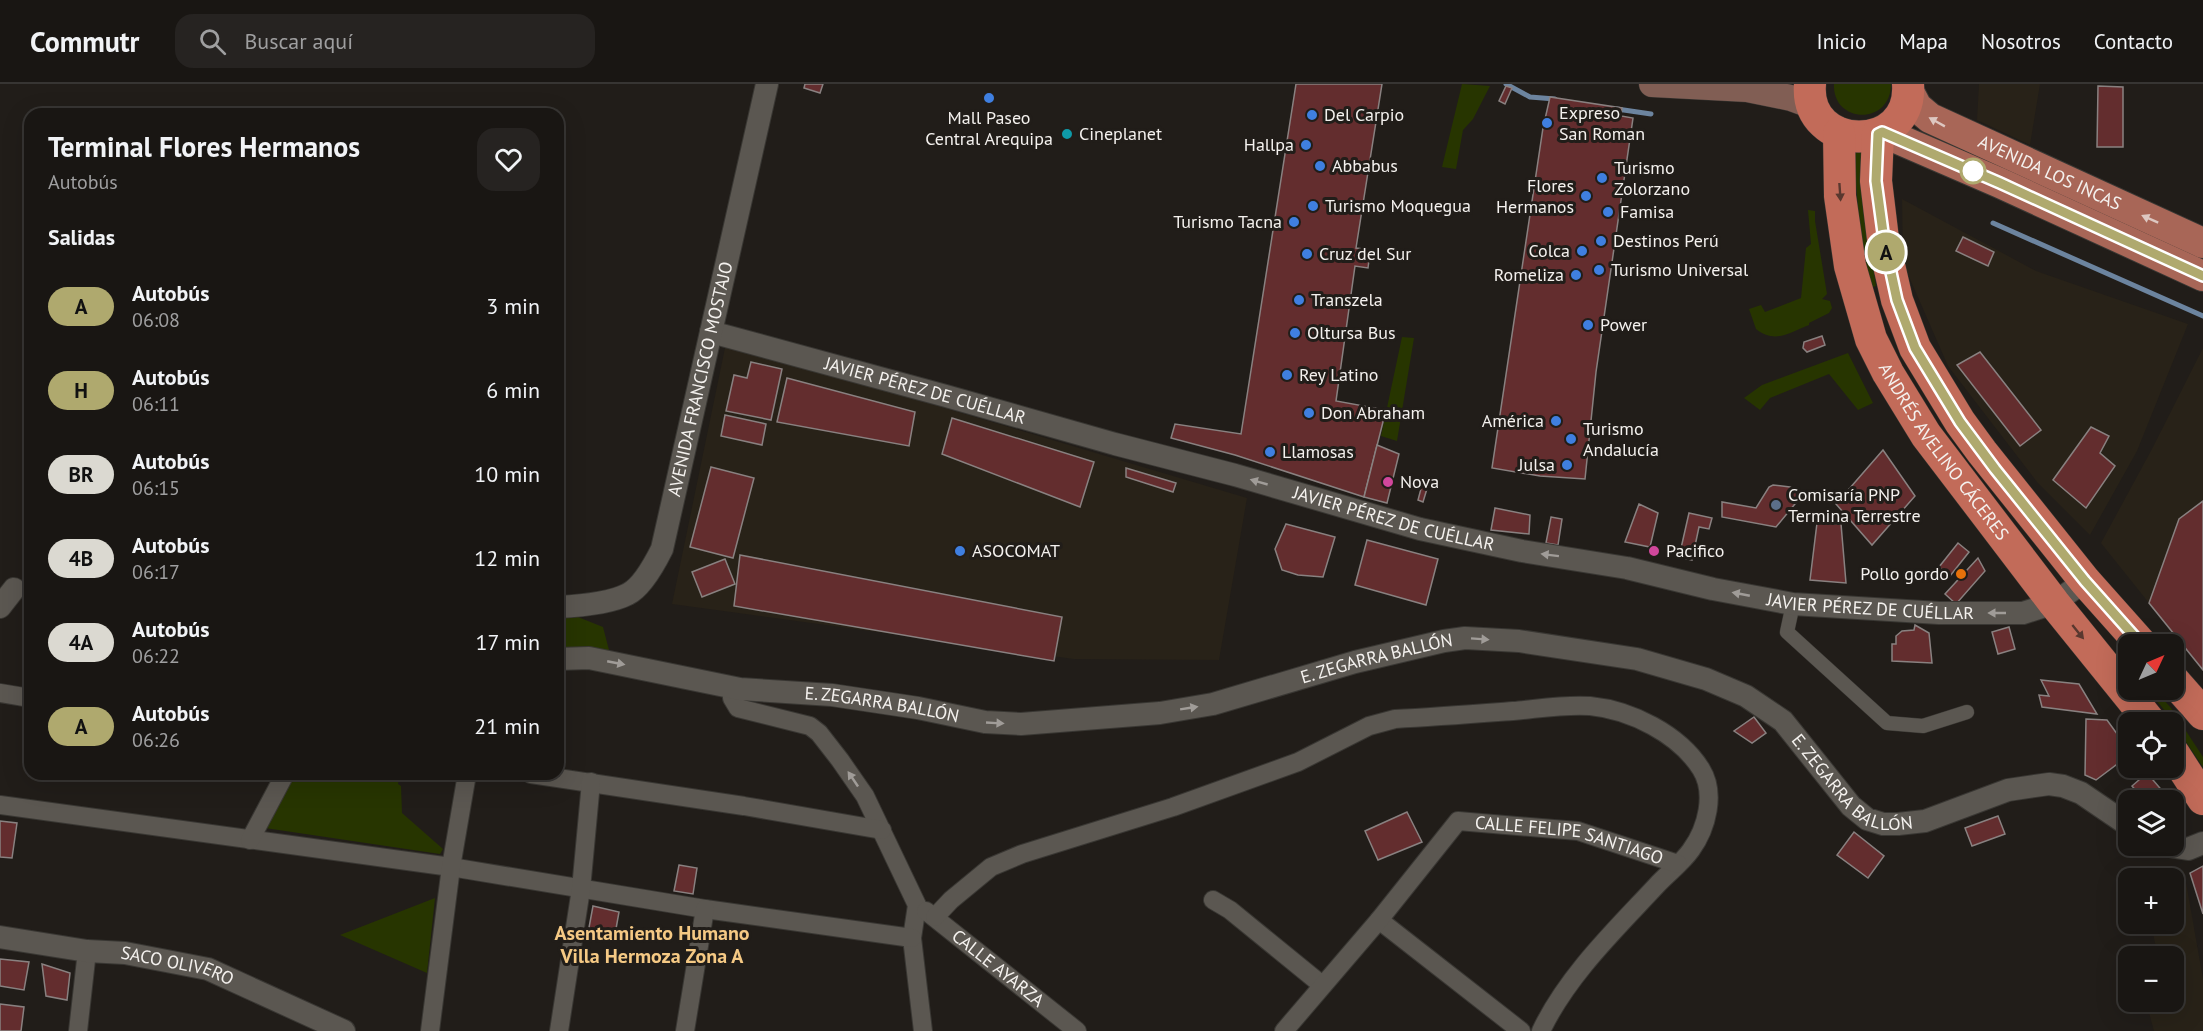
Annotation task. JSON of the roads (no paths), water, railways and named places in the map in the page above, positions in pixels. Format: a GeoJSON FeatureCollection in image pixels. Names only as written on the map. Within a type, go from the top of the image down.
{"type":"FeatureCollection","features":[{"type":"Feature","properties":{"kind":"highway"},"geometry":{"type":"LineString","coordinates":[[1812,95],[1824,122],[1839,133],[1858,138],[1880,133],[1891,126],[1903,110],[1908,87]]}},
{"type":"Feature","properties":{"kind":"highway","name":"ANDRÉS AVELINO CÁCERES"},"geometry":{"type":"LineString","coordinates":[[1839,133],[1840,196],[1850,266],[1871,339],[1899,393],[1926,435],[2054,603],[2142,712]]}},
{"type":"Feature","properties":{"kind":"highway","name":"ANDRÉS AVELINO CÁCERES"},"geometry":{"type":"LineString","coordinates":[[1880,133],[1876,181],[1884,240],[1897,300],[1915,348],[1960,422],[2085,581],[2132,634]]}},
{"type":"Feature","properties":{"kind":"highway"},"geometry":{"type":"LineString","coordinates":[[2184,692],[2203,714]]}},
{"type":"Feature","properties":{"kind":"highway"},"geometry":{"type":"LineString","coordinates":[[2184,770],[2203,799]]}},
{"type":"Feature","properties":{"kind":"main road"},"geometry":{"type":"LineString","coordinates":[[1652,84],[1748,89],[1791,99],[1812,95]]}},
{"type":"Feature","properties":{"kind":"main road","name":"AVENIDA LOS INCAS"},"geometry":{"type":"LineString","coordinates":[[1908,87],[1917,107],[1930,118],[2203,243]]}},
{"type":"Feature","properties":{"kind":"main road","name":"AVENIDA LOS INCAS"},"geometry":{"type":"LineString","coordinates":[[1880,133],[2000,183],[2203,276]]}},
{"type":"Feature","properties":{"kind":"street","name":"AVENIDA FRANCISCO MOSTAJO"},"geometry":{"type":"LineString","coordinates":[[564,606],[609,600],[630,594],[649,573],[662,549],[767,84]]}},
{"type":"Feature","properties":{"kind":"street","name":"JAVIER PÉREZ DE CUÉLLAR"},"geometry":{"type":"LineString","coordinates":[[711,332],[1115,444],[1234,474],[1420,529],[1522,551],[1627,568],[1713,589],[1792,604],[1939,613],[2023,613],[2054,603],[2085,581]]}},
{"type":"Feature","properties":{"kind":"street"},"geometry":{"type":"LineString","coordinates":[[0,607],[15,582]]}},
{"type":"Feature","properties":{"kind":"street"},"geometry":{"type":"LineString","coordinates":[[1792,604],[1787,632],[1887,723],[1923,726],[1967,712]]}},
{"type":"Feature","properties":{"kind":"street","name":"E. ZEGARRA BALLÓN"},"geometry":{"type":"LineString","coordinates":[[564,659],[590,658],[758,691],[832,694],[985,722],[1021,724],[1160,713],[1213,704],[1355,662],[1444,641],[1465,638],[1520,641],[1646,662],[1706,679],[1746,696],[1783,721],[1851,806],[1868,819],[1883,824],[1925,821],[2008,789],[2049,784],[2063,786],[2081,793],[2118,818]]}},
{"type":"Feature","properties":{"kind":"street"},"geometry":{"type":"LineString","coordinates":[[733,687],[732,698],[738,708],[810,726],[819,733],[864,796],[917,905],[912,938],[922,1024],[936,1031]]}},
{"type":"Feature","properties":{"kind":"street"},"geometry":{"type":"LineString","coordinates":[[0,693],[24,697]]}},
{"type":"Feature","properties":{"kind":"street"},"geometry":{"type":"LineString","coordinates":[[935,917],[951,900],[991,867],[1022,854],[1173,807],[1298,762],[1369,726],[1395,719],[1589,706],[1627,715],[1658,729],[1676,741],[1694,757],[1705,776],[1709,787],[1708,807],[1704,824],[1691,850],[1579,970],[1551,1010],[1541,1031]]}},
{"type":"Feature","properties":{"kind":"street"},"geometry":{"type":"LineString","coordinates":[[564,778],[882,830]]}},
{"type":"Feature","properties":{"kind":"street"},"geometry":{"type":"LineString","coordinates":[[250,840],[282,780]]}},
{"type":"Feature","properties":{"kind":"street"},"geometry":{"type":"LineString","coordinates":[[430,1031],[451,867],[466,780]]}},
{"type":"Feature","properties":{"kind":"street"},"geometry":{"type":"LineString","coordinates":[[559,1031],[581,889],[591,782]]}},
{"type":"Feature","properties":{"kind":"street"},"geometry":{"type":"LineString","coordinates":[[0,805],[451,867],[705,909],[912,938]]}},
{"type":"Feature","properties":{"kind":"street","name":"CALLE FELIPE SANTIAGO"},"geometry":{"type":"LineString","coordinates":[[1379,920],[1458,821],[1578,831],[1678,864]]}},
{"type":"Feature","properties":{"kind":"street"},"geometry":{"type":"LineString","coordinates":[[2184,848],[2203,843]]}},
{"type":"Feature","properties":{"kind":"street"},"geometry":{"type":"LineString","coordinates":[[1213,900],[1230,910],[1322,985]]}},
{"type":"Feature","properties":{"kind":"street","name":"CALLE AYARZA"},"geometry":{"type":"LineString","coordinates":[[917,905],[1077,1031]]}},
{"type":"Feature","properties":{"kind":"street"},"geometry":{"type":"LineString","coordinates":[[685,1031],[705,909]]}},
{"type":"Feature","properties":{"kind":"street"},"geometry":{"type":"LineString","coordinates":[[1284,1031],[1379,920],[1521,1031]]}},
{"type":"Feature","properties":{"kind":"street","name":"SACO OLIVERO"},"geometry":{"type":"LineString","coordinates":[[0,937],[87,951],[126,953],[208,969],[318,1026],[344,1031]]}},
{"type":"Feature","properties":{"kind":"street"},"geometry":{"type":"LineString","coordinates":[[78,1031],[87,951]]}},
{"type":"Feature","properties":{"kind":"waterway"},"geometry":{"type":"LineString","coordinates":[[1506,84],[1530,97],[1555,99]]}},
{"type":"Feature","properties":{"kind":"waterway"},"geometry":{"type":"LineString","coordinates":[[1617,109],[1651,114]]}},
{"type":"Feature","properties":{"kind":"waterway"},"geometry":{"type":"LineString","coordinates":[[1993,223],[2203,316]]}},
{"type":"Feature","properties":{"kind":"place","name":"Mall Paseo Central Arequipa"},"geometry":{"type":"Point","coordinates":[989,98]}},
{"type":"Feature","properties":{"kind":"place","name":"Del Carpio"},"geometry":{"type":"Point","coordinates":[1312,115]}},
{"type":"Feature","properties":{"kind":"place","name":"Expreso San Roman"},"geometry":{"type":"Point","coordinates":[1547,123]}},
{"type":"Feature","properties":{"kind":"place","name":"Cineplanet"},"geometry":{"type":"Point","coordinates":[1067,134]}},
{"type":"Feature","properties":{"kind":"place","name":"Hallpa"},"geometry":{"type":"Point","coordinates":[1306,145]}},
{"type":"Feature","properties":{"kind":"place","name":"Abbabus"},"geometry":{"type":"Point","coordinates":[1320,166]}},
{"type":"Feature","properties":{"kind":"place","name":"Turismo Zolorzano"},"geometry":{"type":"Point","coordinates":[1602,178]}},
{"type":"Feature","properties":{"kind":"place","name":"Flores Hermanos"},"geometry":{"type":"Point","coordinates":[1586,196]}},
{"type":"Feature","properties":{"kind":"place","name":"Turismo Moquegua"},"geometry":{"type":"Point","coordinates":[1313,206]}},
{"type":"Feature","properties":{"kind":"place","name":"Famisa"},"geometry":{"type":"Point","coordinates":[1608,212]}},
{"type":"Feature","properties":{"kind":"place","name":"Turismo Tacna"},"geometry":{"type":"Point","coordinates":[1294,222]}},
{"type":"Feature","properties":{"kind":"place","name":"Destinos Perú"},"geometry":{"type":"Point","coordinates":[1601,241]}},
{"type":"Feature","properties":{"kind":"place","name":"Colca"},"geometry":{"type":"Point","coordinates":[1582,251]}},
{"type":"Feature","properties":{"kind":"place","name":"Cruz del Sur"},"geometry":{"type":"Point","coordinates":[1307,254]}},
{"type":"Feature","properties":{"kind":"place","name":"Turismo Universal"},"geometry":{"type":"Point","coordinates":[1599,270]}},
{"type":"Feature","properties":{"kind":"place","name":"Romeliza"},"geometry":{"type":"Point","coordinates":[1576,275]}},
{"type":"Feature","properties":{"kind":"place","name":"Transzela"},"geometry":{"type":"Point","coordinates":[1299,300]}},
{"type":"Feature","properties":{"kind":"place","name":"Power"},"geometry":{"type":"Point","coordinates":[1588,325]}},
{"type":"Feature","properties":{"kind":"place","name":"Oltursa Bus"},"geometry":{"type":"Point","coordinates":[1295,333]}},
{"type":"Feature","properties":{"kind":"place","name":"Rey Latino"},"geometry":{"type":"Point","coordinates":[1287,375]}},
{"type":"Feature","properties":{"kind":"place","name":"Don Abraham"},"geometry":{"type":"Point","coordinates":[1309,413]}},
{"type":"Feature","properties":{"kind":"place","name":"América"},"geometry":{"type":"Point","coordinates":[1556,421]}},
{"type":"Feature","properties":{"kind":"place","name":"Turismo Andalucía"},"geometry":{"type":"Point","coordinates":[1571,439]}},
{"type":"Feature","properties":{"kind":"place","name":"Llamosas"},"geometry":{"type":"Point","coordinates":[1270,452]}},
{"type":"Feature","properties":{"kind":"place","name":"Julsa"},"geometry":{"type":"Point","coordinates":[1567,465]}},
{"type":"Feature","properties":{"kind":"place","name":"Nova"},"geometry":{"type":"Point","coordinates":[1388,482]}},
{"type":"Feature","properties":{"kind":"place","name":"Comisaría PNP Termina Terrestre"},"geometry":{"type":"Point","coordinates":[1776,505]}},
{"type":"Feature","properties":{"kind":"place","name":"ASOCOMAT"},"geometry":{"type":"Point","coordinates":[960,551]}},
{"type":"Feature","properties":{"kind":"place","name":"Pacifico"},"geometry":{"type":"Point","coordinates":[1654,551]}},
{"type":"Feature","properties":{"kind":"place","name":"Pollo gordo"},"geometry":{"type":"Point","coordinates":[1961,574]}},
{"type":"Feature","properties":{"kind":"district","name":"Asentamiento Humano Villa Hermoza Zona A"},"geometry":{"type":"Point","coordinates":[652,944]}}]}
